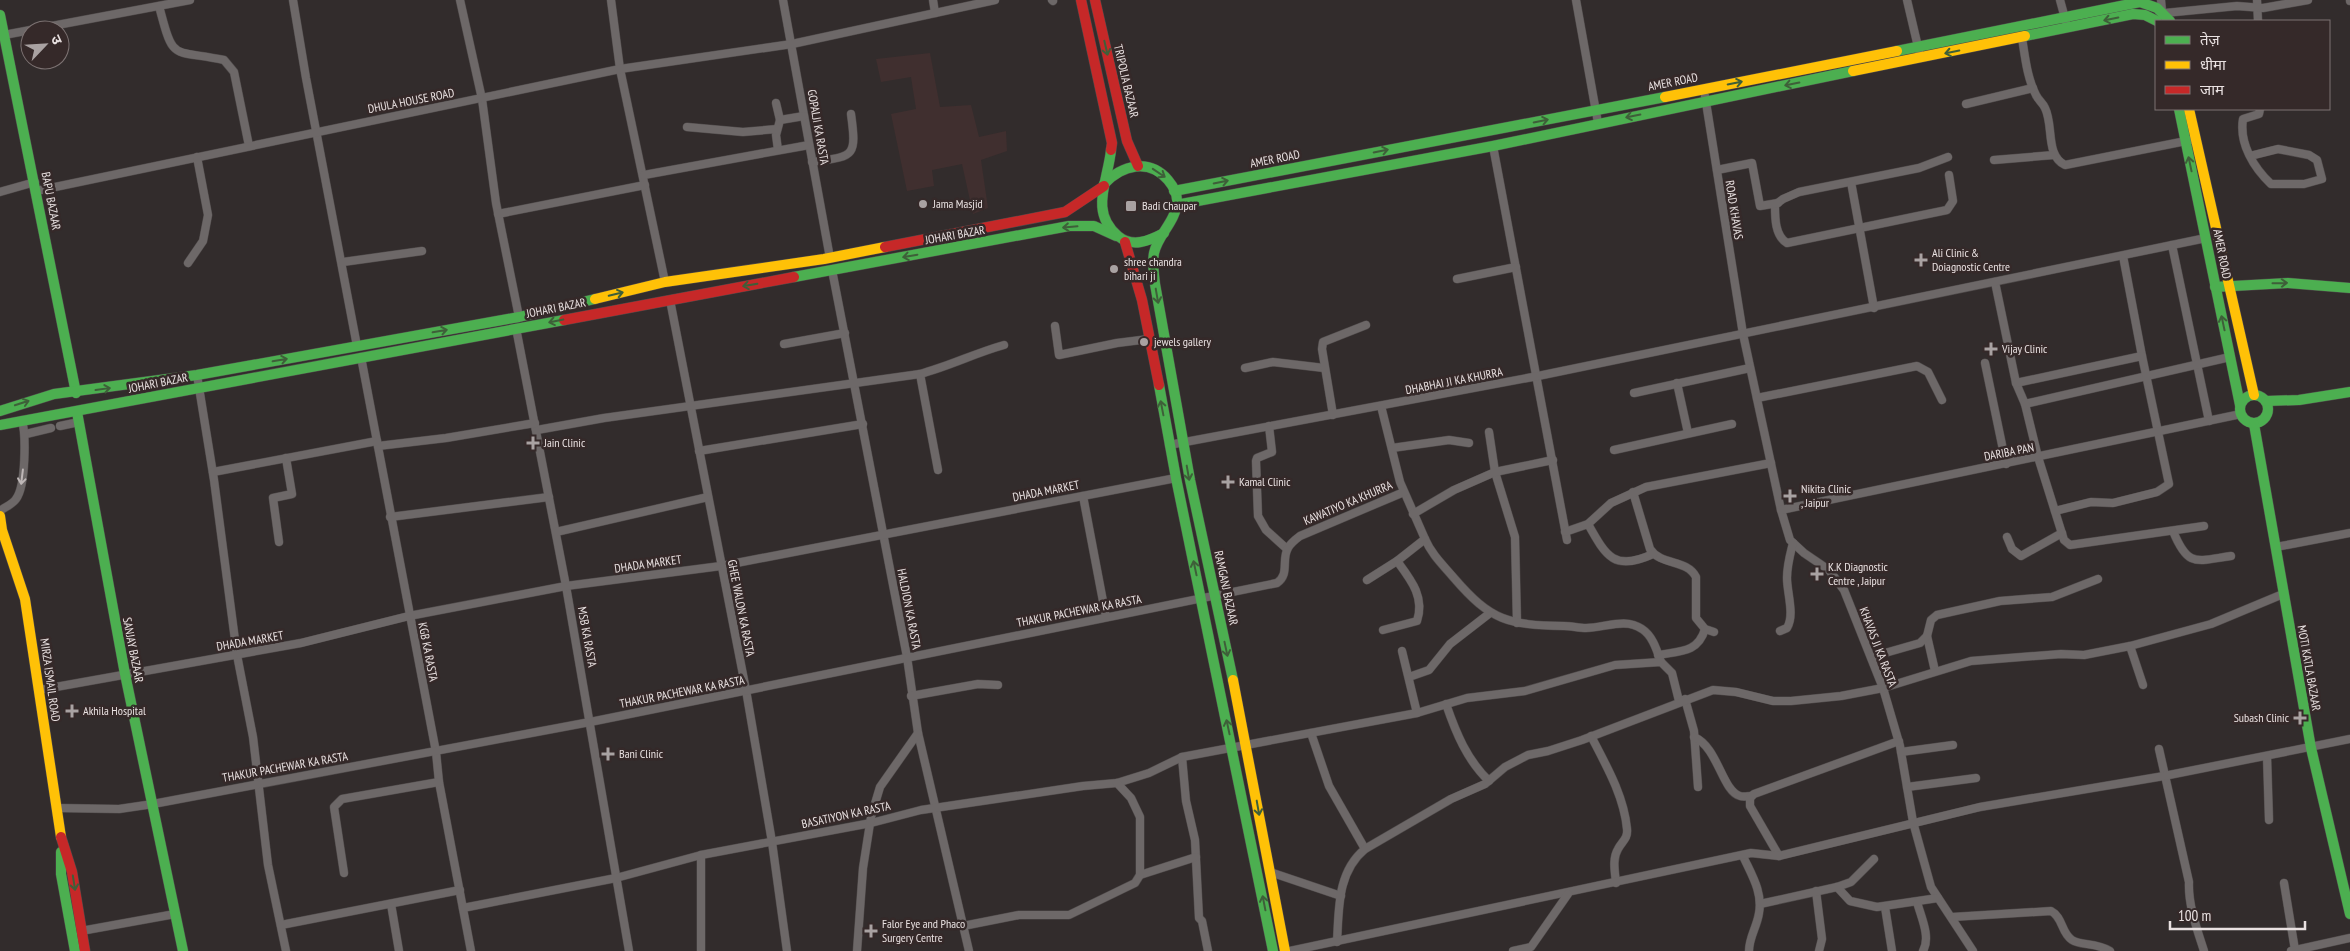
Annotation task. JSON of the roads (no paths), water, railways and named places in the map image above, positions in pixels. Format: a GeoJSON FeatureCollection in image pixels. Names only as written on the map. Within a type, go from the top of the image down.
{"type":"FeatureCollection","features":[{"type":"Feature","properties":{"kind":"main road"},"geometry":{"type":"LineString","coordinates":[[1081,0],[1112,143],[1112,156],[1100,208],[1103,220],[1121,239],[1134,266],[1273,951]]}},
{"type":"Feature","properties":{"kind":"main road","name":"TRIPOLIA BAZAAR"},"geometry":{"type":"LineString","coordinates":[[1095,0],[1126,141],[1138,166]]}},
{"type":"Feature","properties":{"kind":"main road","name":"AMER ROAD"},"geometry":{"type":"LineString","coordinates":[[1174,191],[1704,89],[2140,2],[2155,6],[2165,15]]}},
{"type":"Feature","properties":{"kind":"main road","name":"AMER ROAD"},"geometry":{"type":"LineString","coordinates":[[1176,204],[1493,146],[2133,14],[2144,15],[2155,20]]}},
{"type":"Feature","properties":{"kind":"main road","name":"BAPU BAZAAR"},"geometry":{"type":"LineString","coordinates":[[0,15],[3,41],[36,186],[76,393]]}},
{"type":"Feature","properties":{"kind":"main road","name":"AMER ROAD"},"geometry":{"type":"LineString","coordinates":[[2179,110],[2190,140],[2231,284],[2254,395]]}},
{"type":"Feature","properties":{"kind":"main road","name":"AMER ROAD"},"geometry":{"type":"LineString","coordinates":[[2189,110],[2190,140],[2206,238],[2240,409]]}},
{"type":"Feature","properties":{"kind":"main road"},"geometry":{"type":"LineString","coordinates":[[1104,185],[1119,171],[1138,166],[1159,172],[1168,180],[1174,191],[1175,214],[1165,233],[1146,242],[1121,239]]}},
{"type":"Feature","properties":{"kind":"main road","name":"JOHARI BAZAR"},"geometry":{"type":"LineString","coordinates":[[0,410],[44,396],[76,393],[260,364],[519,317],[665,282],[830,258],[1065,212],[1104,185]]}},
{"type":"Feature","properties":{"kind":"main road","name":"JOHARI BAZAR"},"geometry":{"type":"LineString","coordinates":[[0,425],[22,420],[78,417],[199,388],[1069,226],[1094,226],[1121,239]]}},
{"type":"Feature","properties":{"kind":"main road","name":"RAMGANJ BAZAAR"},"geometry":{"type":"LineString","coordinates":[[1165,233],[1154,251],[1153,268],[1183,442],[1247,745],[1285,951]]}},
{"type":"Feature","properties":{"kind":"main road"},"geometry":{"type":"LineString","coordinates":[[2216,287],[2231,284],[2288,283],[2350,288]]}},
{"type":"Feature","properties":{"kind":"main road"},"geometry":{"type":"LineString","coordinates":[[260,364],[263,376]]}},
{"type":"Feature","properties":{"kind":"main road"},"geometry":{"type":"LineString","coordinates":[[2266,401],[2268,412],[2263,421],[2254,424],[2246,421],[2240,409],[2246,397],[2254,395],[2266,401],[2299,400],[2350,392]]}},
{"type":"Feature","properties":{"kind":"main road"},"geometry":{"type":"LineString","coordinates":[[2268,412],[2299,400]]}},
{"type":"Feature","properties":{"kind":"main road","name":"SANJAY BAZAAR"},"geometry":{"type":"LineString","coordinates":[[78,417],[125,674],[183,951]]}},
{"type":"Feature","properties":{"kind":"main road","name":"MOTI KATLA BAZAAR"},"geometry":{"type":"LineString","coordinates":[[2254,424],[2311,748],[2350,914]]}},
{"type":"Feature","properties":{"kind":"main road","name":"MIRZA ISMAIL ROAD"},"geometry":{"type":"LineString","coordinates":[[0,516],[4,548],[25,599],[57,808],[62,836],[72,872],[85,951]]}},
{"type":"Feature","properties":{"kind":"main road","name":"MIRZA ISMAIL ROAD"},"geometry":{"type":"LineString","coordinates":[[62,836],[61,874],[75,951]]}},
{"type":"Feature","properties":{"kind":"street"},"geometry":{"type":"LineString","coordinates":[[3,41],[190,0]]}},
{"type":"Feature","properties":{"kind":"street"},"geometry":{"type":"LineString","coordinates":[[294,0],[357,346]]}},
{"type":"Feature","properties":{"kind":"street"},"geometry":{"type":"LineString","coordinates":[[460,0],[482,99],[498,214],[519,317]]}},
{"type":"Feature","properties":{"kind":"street"},"geometry":{"type":"LineString","coordinates":[[611,0],[620,69],[644,175],[665,282]]}},
{"type":"Feature","properties":{"kind":"street","name":"GOPALJI KA RASTA"},"geometry":{"type":"LineString","coordinates":[[783,0],[830,258]]}},
{"type":"Feature","properties":{"kind":"street"},"geometry":{"type":"LineString","coordinates":[[933,0],[936,13]]}},
{"type":"Feature","properties":{"kind":"street","name":"DHULA HOUSE ROAD"},"geometry":{"type":"LineString","coordinates":[[0,192],[197,157],[620,69],[792,44],[995,0]]}},
{"type":"Feature","properties":{"kind":"street"},"geometry":{"type":"LineString","coordinates":[[1576,0],[1598,123]]}},
{"type":"Feature","properties":{"kind":"street"},"geometry":{"type":"LineString","coordinates":[[1907,0],[1922,58]]}},
{"type":"Feature","properties":{"kind":"street"},"geometry":{"type":"LineString","coordinates":[[2060,0],[2067,28]]}},
{"type":"Feature","properties":{"kind":"street"},"geometry":{"type":"LineString","coordinates":[[2161,0],[2165,15],[2308,0]]}},
{"type":"Feature","properties":{"kind":"street"},"geometry":{"type":"LineString","coordinates":[[2257,4],[2258,20]]}},
{"type":"Feature","properties":{"kind":"street"},"geometry":{"type":"LineString","coordinates":[[159,6],[169,42],[175,50],[183,54],[224,60],[229,64],[234,72],[249,146]]}},
{"type":"Feature","properties":{"kind":"street"},"geometry":{"type":"LineString","coordinates":[[2022,38],[2033,88],[2045,108],[2054,155],[2059,162],[2065,165],[2190,140]]}},
{"type":"Feature","properties":{"kind":"street"},"geometry":{"type":"LineString","coordinates":[[1966,104],[2033,88]]}},
{"type":"Feature","properties":{"kind":"street","name":"ROAD KHAVAS"},"geometry":{"type":"LineString","coordinates":[[1704,89],[1743,334]]}},
{"type":"Feature","properties":{"kind":"street"},"geometry":{"type":"LineString","coordinates":[[776,103],[780,120],[777,129],[778,150]]}},
{"type":"Feature","properties":{"kind":"street"},"geometry":{"type":"LineString","coordinates":[[2250,156],[2278,149],[2309,155],[2317,160],[2322,179],[2304,184],[2271,184],[2259,172],[2250,156],[2242,124],[2243,119],[2259,114],[2260,110]]}},
{"type":"Feature","properties":{"kind":"street"},"geometry":{"type":"LineString","coordinates":[[812,162],[843,157],[852,150],[855,141],[851,114]]}},
{"type":"Feature","properties":{"kind":"street"},"geometry":{"type":"LineString","coordinates":[[780,120],[804,116]]}},
{"type":"Feature","properties":{"kind":"street"},"geometry":{"type":"LineString","coordinates":[[688,126],[743,132],[777,129]]}},
{"type":"Feature","properties":{"kind":"street"},"geometry":{"type":"LineString","coordinates":[[644,175],[809,145]]}},
{"type":"Feature","properties":{"kind":"street"},"geometry":{"type":"LineString","coordinates":[[1493,146],[1538,376],[1566,536],[1588,524],[1611,502],[1646,487],[1771,463]]}},
{"type":"Feature","properties":{"kind":"street"},"geometry":{"type":"LineString","coordinates":[[1994,160],[2054,155]]}},
{"type":"Feature","properties":{"kind":"street"},"geometry":{"type":"LineString","coordinates":[[188,263],[203,241],[208,215],[197,157]]}},
{"type":"Feature","properties":{"kind":"street"},"geometry":{"type":"LineString","coordinates":[[1717,170],[1752,163],[1760,206],[1778,203],[1798,192],[1919,168],[1948,157]]}},
{"type":"Feature","properties":{"kind":"street"},"geometry":{"type":"LineString","coordinates":[[1778,203],[1775,216],[1779,236],[1787,242],[1947,210],[1953,201],[1949,176]]}},
{"type":"Feature","properties":{"kind":"street"},"geometry":{"type":"LineString","coordinates":[[1851,182],[1874,308]]}},
{"type":"Feature","properties":{"kind":"street"},"geometry":{"type":"LineString","coordinates":[[498,214],[645,185]]}},
{"type":"Feature","properties":{"kind":"street","name":"DHABHAI JI KA KHURRA"},"geometry":{"type":"LineString","coordinates":[[1169,445],[1538,376],[2206,238]]}},
{"type":"Feature","properties":{"kind":"street"},"geometry":{"type":"LineString","coordinates":[[2172,245],[2209,420]]}},
{"type":"Feature","properties":{"kind":"street"},"geometry":{"type":"LineString","coordinates":[[343,262],[422,251]]}},
{"type":"Feature","properties":{"kind":"street"},"geometry":{"type":"LineString","coordinates":[[2054,512],[2091,502],[2113,503],[2165,488],[2169,484],[2157,433],[2123,256]]}},
{"type":"Feature","properties":{"kind":"street"},"geometry":{"type":"LineString","coordinates":[[1457,279],[1516,267]]}},
{"type":"Feature","properties":{"kind":"street","name":"HALDION KA RASTA"},"geometry":{"type":"LineString","coordinates":[[832,270],[907,657],[911,696],[918,733],[969,951]]}},
{"type":"Feature","properties":{"kind":"street"},"geometry":{"type":"LineString","coordinates":[[1995,282],[2016,383],[2025,404],[2038,458],[2064,540],[2070,545],[2076,546],[2204,526]]}},
{"type":"Feature","properties":{"kind":"street","name":"GHEE WALON KA RASTA"},"geometry":{"type":"LineString","coordinates":[[670,300],[746,690],[772,842],[787,951]]}},
{"type":"Feature","properties":{"kind":"street"},"geometry":{"type":"LineString","coordinates":[[1333,415],[1324,368],[1323,342],[1329,338],[1366,325]]}},
{"type":"Feature","properties":{"kind":"street"},"geometry":{"type":"LineString","coordinates":[[1055,326],[1060,355],[1149,338]]}},
{"type":"Feature","properties":{"kind":"street","name":"MSB KA RASTA"},"geometry":{"type":"LineString","coordinates":[[516,328],[566,586],[629,951]]}},
{"type":"Feature","properties":{"kind":"street"},"geometry":{"type":"LineString","coordinates":[[784,344],[845,333]]}},
{"type":"Feature","properties":{"kind":"street"},"geometry":{"type":"LineString","coordinates":[[1743,334],[1781,510],[1790,540],[1793,543],[1787,577],[1791,619],[1787,628],[1780,631]]}},
{"type":"Feature","properties":{"kind":"street"},"geometry":{"type":"LineString","coordinates":[[213,472],[286,458],[377,444],[536,427],[690,407],[854,381],[920,374],[950,366],[976,352],[1004,345]]}},
{"type":"Feature","properties":{"kind":"street"},"geometry":{"type":"LineString","coordinates":[[2016,383],[2142,356]]}},
{"type":"Feature","properties":{"kind":"street","name":"KGB KA RASTA"},"geometry":{"type":"LineString","coordinates":[[361,357],[436,752],[439,782],[471,951]]}},
{"type":"Feature","properties":{"kind":"street"},"geometry":{"type":"LineString","coordinates":[[2025,404],[2230,357]]}},
{"type":"Feature","properties":{"kind":"street"},"geometry":{"type":"LineString","coordinates":[[1245,368],[1273,362],[1324,368]]}},
{"type":"Feature","properties":{"kind":"street"},"geometry":{"type":"LineString","coordinates":[[1985,363],[2006,464]]}},
{"type":"Feature","properties":{"kind":"street"},"geometry":{"type":"LineString","coordinates":[[1757,398],[1917,366],[1928,372],[1942,400]]}},
{"type":"Feature","properties":{"kind":"street"},"geometry":{"type":"LineString","coordinates":[[1634,393],[1750,368]]}},
{"type":"Feature","properties":{"kind":"street"},"geometry":{"type":"LineString","coordinates":[[920,374],[938,470]]}},
{"type":"Feature","properties":{"kind":"street"},"geometry":{"type":"LineString","coordinates":[[197,375],[213,472],[237,655],[251,728],[268,865],[286,951]]}},
{"type":"Feature","properties":{"kind":"street"},"geometry":{"type":"LineString","coordinates":[[1677,383],[1688,433]]}},
{"type":"Feature","properties":{"kind":"street"},"geometry":{"type":"LineString","coordinates":[[1381,406],[1396,470],[1431,552],[1472,598],[1490,612],[1518,623],[1586,628],[1618,623],[1642,629],[1654,643],[1659,658],[1672,673],[1694,737],[1698,788]]}},
{"type":"Feature","properties":{"kind":"street","name":"DARIBA PAN"},"geometry":{"type":"LineString","coordinates":[[1781,510],[2157,433],[2209,420],[2240,409]]}},
{"type":"Feature","properties":{"kind":"street"},"geometry":{"type":"LineString","coordinates":[[60,426],[78,417]]}},
{"type":"Feature","properties":{"kind":"street"},"geometry":{"type":"LineString","coordinates":[[0,510],[16,500],[20,490],[26,434],[22,420]]}},
{"type":"Feature","properties":{"kind":"street"},"geometry":{"type":"LineString","coordinates":[[699,451],[863,424]]}},
{"type":"Feature","properties":{"kind":"street"},"geometry":{"type":"LineString","coordinates":[[1614,450],[1732,424]]}},
{"type":"Feature","properties":{"kind":"street"},"geometry":{"type":"LineString","coordinates":[[1215,596],[1277,583],[1282,580],[1285,571],[1287,549],[1266,530],[1258,516],[1256,461],[1257,458],[1272,452],[1269,426]]}},
{"type":"Feature","properties":{"kind":"street"},"geometry":{"type":"LineString","coordinates":[[26,434],[51,428]]}},
{"type":"Feature","properties":{"kind":"street"},"geometry":{"type":"LineString","coordinates":[[1489,432],[1495,472],[1515,537],[1518,623]]}},
{"type":"Feature","properties":{"kind":"street"},"geometry":{"type":"LineString","coordinates":[[1392,448],[1449,440],[1469,443]]}},
{"type":"Feature","properties":{"kind":"street"},"geometry":{"type":"LineString","coordinates":[[280,542],[273,498],[292,494],[286,458]]}},
{"type":"Feature","properties":{"kind":"street"},"geometry":{"type":"LineString","coordinates":[[1414,514],[1454,490],[1495,472],[1553,460]]}},
{"type":"Feature","properties":{"kind":"street","name":"DHADA MARKET"},"geometry":{"type":"LineString","coordinates":[[39,690],[301,643],[409,616],[566,586],[721,566],[1176,478]]}},
{"type":"Feature","properties":{"kind":"street","name":"KAWATIYO KA KHURRA"},"geometry":{"type":"LineString","coordinates":[[1287,549],[1300,536],[1404,492]]}},
{"type":"Feature","properties":{"kind":"street"},"geometry":{"type":"LineString","coordinates":[[1633,492],[1647,543],[1653,554],[1664,561],[1689,568],[1694,572],[1696,577],[1696,618],[1705,629],[1714,632]]}},
{"type":"Feature","properties":{"kind":"street"},"geometry":{"type":"LineString","coordinates":[[1082,496],[1106,617]]}},
{"type":"Feature","properties":{"kind":"street"},"geometry":{"type":"LineString","coordinates":[[390,517],[549,497]]}},
{"type":"Feature","properties":{"kind":"street"},"geometry":{"type":"LineString","coordinates":[[556,532],[708,497]]}},
{"type":"Feature","properties":{"kind":"street"},"geometry":{"type":"LineString","coordinates":[[1588,524],[1607,554],[1614,560],[1633,561],[1653,554]]}},
{"type":"Feature","properties":{"kind":"street"},"geometry":{"type":"LineString","coordinates":[[2172,531],[2180,550],[2189,558],[2199,560],[2231,556]]}},
{"type":"Feature","properties":{"kind":"street"},"geometry":{"type":"LineString","coordinates":[[2007,537],[2012,549],[2021,556],[2062,533]]}},
{"type":"Feature","properties":{"kind":"street"},"geometry":{"type":"LineString","coordinates":[[2276,547],[2350,533]]}},
{"type":"Feature","properties":{"kind":"street"},"geometry":{"type":"LineString","coordinates":[[1367,580],[1397,562],[1425,539]]}},
{"type":"Feature","properties":{"kind":"street","name":"KHAVAS JI KA RASTA"},"geometry":{"type":"LineString","coordinates":[[1793,543],[1829,570],[1844,590],[1883,688],[1899,742],[1913,822],[1931,887],[1973,951]]}},
{"type":"Feature","properties":{"kind":"street"},"geometry":{"type":"LineString","coordinates":[[1383,630],[1411,624],[1417,621],[1420,613],[1418,595],[1411,580],[1397,562]]}},
{"type":"Feature","properties":{"kind":"street"},"geometry":{"type":"LineString","coordinates":[[1935,671],[1927,636],[1931,620],[1937,615],[2000,601],[2052,597],[2098,579]]}},
{"type":"Feature","properties":{"kind":"street"},"geometry":{"type":"LineString","coordinates":[[1337,942],[1338,906],[1348,868],[1354,859],[1366,849],[1451,799],[1489,781],[1492,776],[1505,767],[1528,755],[1548,752],[1682,700],[1713,690],[1736,692],[1759,699],[1791,701],[1842,696],[1883,688],[1971,661],[2061,654],[2084,655],[2130,646],[2211,624],[2283,594]]}},
{"type":"Feature","properties":{"kind":"street","name":"THAKUR PACHEWAR KA RASTA"},"geometry":{"type":"LineString","coordinates":[[57,808],[119,809],[153,804],[590,722],[1215,596]]}},
{"type":"Feature","properties":{"kind":"street"},"geometry":{"type":"LineString","coordinates":[[1409,677],[1429,670],[1450,644],[1490,612]]}},
{"type":"Feature","properties":{"kind":"street","name":"BASATIYON KA RASTA"},"geometry":{"type":"LineString","coordinates":[[463,908],[616,878],[701,855],[871,823],[921,810],[1083,786],[1117,783],[1149,773],[1182,757],[1418,713],[1467,698],[1525,691],[1615,665],[1659,658],[1693,648],[1702,639],[1705,629]]}},
{"type":"Feature","properties":{"kind":"street"},"geometry":{"type":"LineString","coordinates":[[1871,657],[1913,646],[1927,636]]}},
{"type":"Feature","properties":{"kind":"street"},"geometry":{"type":"LineString","coordinates":[[2130,646],[2143,685]]}},
{"type":"Feature","properties":{"kind":"street"},"geometry":{"type":"LineString","coordinates":[[1402,651],[1418,713]]}},
{"type":"Feature","properties":{"kind":"street"},"geometry":{"type":"LineString","coordinates":[[911,696],[978,684],[998,685]]}},
{"type":"Feature","properties":{"kind":"street"},"geometry":{"type":"LineString","coordinates":[[1446,704],[1465,752],[1478,771],[1489,781]]}},
{"type":"Feature","properties":{"kind":"street"},"geometry":{"type":"LineString","coordinates":[[858,951],[863,868],[880,787],[918,733]]}},
{"type":"Feature","properties":{"kind":"street"},"geometry":{"type":"LineString","coordinates":[[1312,733],[1329,786],[1366,849]]}},
{"type":"Feature","properties":{"kind":"street"},"geometry":{"type":"LineString","coordinates":[[1591,736],[1617,789],[1627,829],[1626,839],[1618,849],[1614,863],[1616,883]]}},
{"type":"Feature","properties":{"kind":"street"},"geometry":{"type":"LineString","coordinates":[[1694,737],[1703,741],[1732,791],[1740,796],[1752,796],[1899,742]]}},
{"type":"Feature","properties":{"kind":"street"},"geometry":{"type":"LineString","coordinates":[[1290,951],[1568,894],[1750,854],[1779,856],[1913,822],[1980,808],[2164,776],[2350,739]]}},
{"type":"Feature","properties":{"kind":"street"},"geometry":{"type":"LineString","coordinates":[[1901,752],[1953,745]]}},
{"type":"Feature","properties":{"kind":"street"},"geometry":{"type":"LineString","coordinates":[[2158,749],[2189,882],[2190,899],[2204,951]]}},
{"type":"Feature","properties":{"kind":"street"},"geometry":{"type":"LineString","coordinates":[[2267,756],[2269,820]]}},
{"type":"Feature","properties":{"kind":"street"},"geometry":{"type":"LineString","coordinates":[[1182,757],[1186,801],[1195,840],[1199,918],[1202,921],[1208,951]]}},
{"type":"Feature","properties":{"kind":"street"},"geometry":{"type":"LineString","coordinates":[[1907,787],[1976,778]]}},
{"type":"Feature","properties":{"kind":"street"},"geometry":{"type":"LineString","coordinates":[[344,873],[334,807],[342,799],[439,782]]}},
{"type":"Feature","properties":{"kind":"street"},"geometry":{"type":"LineString","coordinates":[[963,926],[1019,915],[1069,915],[1136,882],[1140,875],[1140,817],[1131,798],[1117,783]]}},
{"type":"Feature","properties":{"kind":"street"},"geometry":{"type":"LineString","coordinates":[[1752,796],[1749,801],[1750,806],[1779,856]]}},
{"type":"Feature","properties":{"kind":"street"},"geometry":{"type":"LineString","coordinates":[[701,855],[701,951]]}},
{"type":"Feature","properties":{"kind":"street"},"geometry":{"type":"LineString","coordinates":[[1743,856],[1756,883],[1760,904],[1760,913],[1749,939],[1748,951]]}},
{"type":"Feature","properties":{"kind":"street"},"geometry":{"type":"LineString","coordinates":[[1140,875],[1196,857]]}},
{"type":"Feature","properties":{"kind":"street"},"geometry":{"type":"LineString","coordinates":[[1760,904],[1837,887],[1851,882],[1874,859]]}},
{"type":"Feature","properties":{"kind":"street"},"geometry":{"type":"LineString","coordinates":[[1270,872],[1341,896]]}},
{"type":"Feature","properties":{"kind":"street"},"geometry":{"type":"LineString","coordinates":[[2284,883],[2292,951],[2350,938]]}},
{"type":"Feature","properties":{"kind":"street"},"geometry":{"type":"LineString","coordinates":[[1837,887],[1850,902],[1859,905],[1885,907],[1938,898]]}},
{"type":"Feature","properties":{"kind":"street"},"geometry":{"type":"LineString","coordinates":[[282,925],[460,890]]}},
{"type":"Feature","properties":{"kind":"street"},"geometry":{"type":"LineString","coordinates":[[1816,891],[1822,938],[1819,951]]}},
{"type":"Feature","properties":{"kind":"street"},"geometry":{"type":"LineString","coordinates":[[1513,951],[1531,947],[1568,894]]}},
{"type":"Feature","properties":{"kind":"street"},"geometry":{"type":"LineString","coordinates":[[1917,902],[1926,940],[1923,951]]}},
{"type":"Feature","properties":{"kind":"street"},"geometry":{"type":"LineString","coordinates":[[391,904],[399,951]]}},
{"type":"Feature","properties":{"kind":"street"},"geometry":{"type":"LineString","coordinates":[[1885,907],[1892,951]]}},
{"type":"Feature","properties":{"kind":"street"},"geometry":{"type":"LineString","coordinates":[[1952,917],[2051,912],[2058,917],[2065,933],[2071,940],[2095,944],[2110,951]]}},
{"type":"Feature","properties":{"kind":"street"},"geometry":{"type":"LineString","coordinates":[[81,931],[175,914]]}},
{"type":"Feature","properties":{"kind":"place","name":"Jama Masjid"},"geometry":{"type":"Point","coordinates":[923,204]}},
{"type":"Feature","properties":{"kind":"place","name":"Badi Chaupar"},"geometry":{"type":"Point","coordinates":[1131,206]}},
{"type":"Feature","properties":{"kind":"place","name":"Ali Clinic & Doiagnostic Centre"},"geometry":{"type":"Point","coordinates":[1921,260]}},
{"type":"Feature","properties":{"kind":"place","name":"shree chandra bihari ji"},"geometry":{"type":"Point","coordinates":[1114,269]}},
{"type":"Feature","properties":{"kind":"place","name":"jewels gallery"},"geometry":{"type":"Point","coordinates":[1144,342]}},
{"type":"Feature","properties":{"kind":"place","name":"Vijay Clinic"},"geometry":{"type":"Point","coordinates":[1991,349]}},
{"type":"Feature","properties":{"kind":"place","name":"Jain Clinic"},"geometry":{"type":"Point","coordinates":[533,443]}},
{"type":"Feature","properties":{"kind":"place","name":"Kamal Clinic"},"geometry":{"type":"Point","coordinates":[1228,482]}},
{"type":"Feature","properties":{"kind":"place","name":"Nikita Clinic , Jaipur"},"geometry":{"type":"Point","coordinates":[1790,496]}},
{"type":"Feature","properties":{"kind":"place","name":"K.K Diagnostic Centre , Jaipur"},"geometry":{"type":"Point","coordinates":[1817,574]}},
{"type":"Feature","properties":{"kind":"place","name":"Akhila Hospital"},"geometry":{"type":"Point","coordinates":[72,711]}},
{"type":"Feature","properties":{"kind":"place","name":"Subash Clinic"},"geometry":{"type":"Point","coordinates":[2300,718]}},
{"type":"Feature","properties":{"kind":"place","name":"Bani Clinic"},"geometry":{"type":"Point","coordinates":[608,754]}},
{"type":"Feature","properties":{"kind":"place","name":"Falor Eye and Phaco Surgery Centre"},"geometry":{"type":"Point","coordinates":[871,931]}}]}
